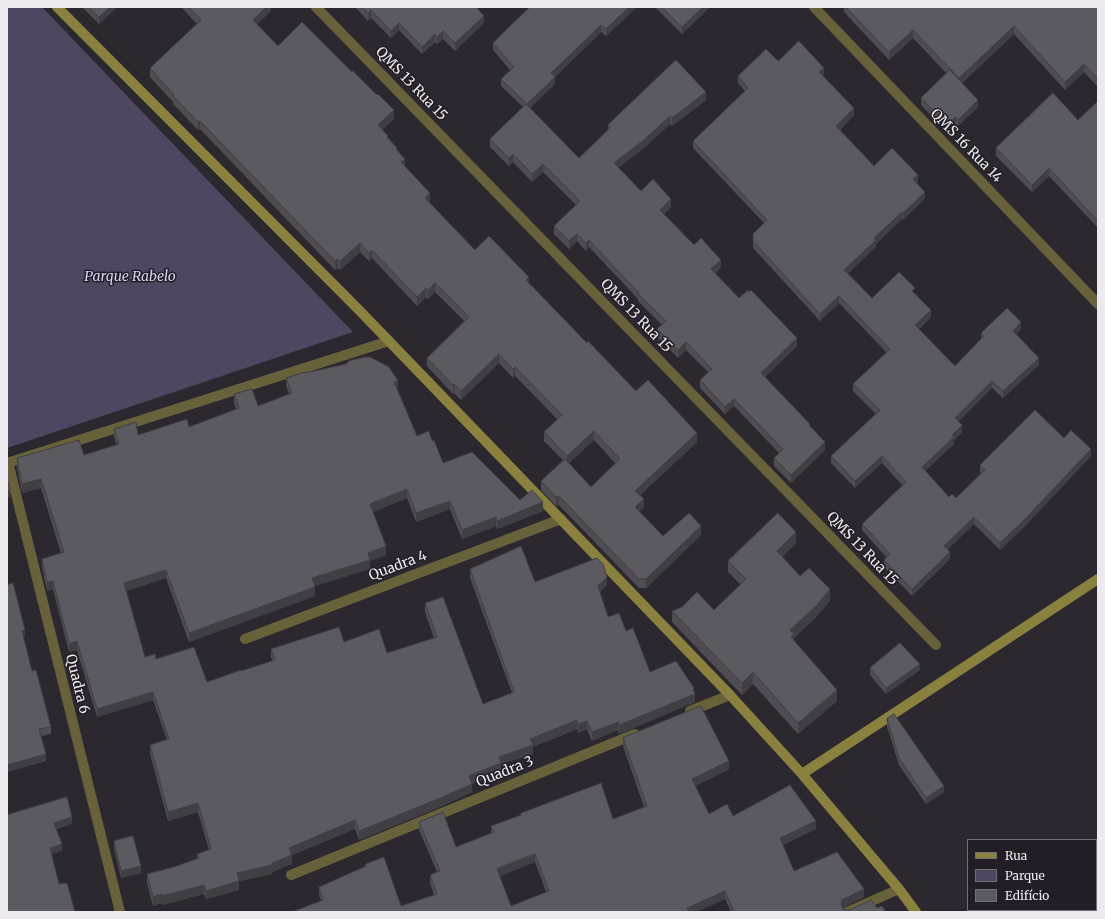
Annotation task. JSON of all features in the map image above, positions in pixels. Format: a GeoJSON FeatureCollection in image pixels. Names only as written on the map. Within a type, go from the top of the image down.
{"type":"FeatureCollection","features":[{"type":"Feature","properties":{"kind":"street"},"geometry":{"type":"LineString","coordinates":[[57,7],[389,341],[730,695],[802,774],[899,889],[916,912]]}},
{"type":"Feature","properties":{"kind":"street","name":"QMS 13 Rua 15"},"geometry":{"type":"LineString","coordinates":[[316,7],[936,645]]}},
{"type":"Feature","properties":{"kind":"street","name":"QMS 16 Rua 14"},"geometry":{"type":"LineString","coordinates":[[814,7],[1098,304]]}},
{"type":"Feature","properties":{"kind":"street"},"geometry":{"type":"LineString","coordinates":[[8,462],[389,341]]}},
{"type":"Feature","properties":{"kind":"street","name":"Quadra 6"},"geometry":{"type":"LineString","coordinates":[[8,462],[120,912]]}},
{"type":"Feature","properties":{"kind":"street","name":"Quadra 4"},"geometry":{"type":"LineString","coordinates":[[245,639],[561,519]]}},
{"type":"Feature","properties":{"kind":"street"},"geometry":{"type":"LineString","coordinates":[[802,774],[1098,579]]}},
{"type":"Feature","properties":{"kind":"street"},"geometry":{"type":"LineString","coordinates":[[678,716],[730,695]]}},
{"type":"Feature","properties":{"kind":"street","name":"Quadra 3"},"geometry":{"type":"LineString","coordinates":[[291,876],[642,731]]}},
{"type":"Feature","properties":{"kind":"street"},"geometry":{"type":"LineString","coordinates":[[847,912],[899,889]]}},
{"type":"Feature","properties":{"kind":"green space","name":"Parque Rabelo"},"geometry":{"type":"Polygon","coordinates":[[[7,7],[42,7],[353,332],[7,448],[7,7]]]}},
{"type":"Feature","properties":{"kind":"building"},"geometry":{"type":"Polygon","coordinates":[[[89,7],[110,7],[99,17],[89,7]]]}},
{"type":"Feature","properties":{"kind":"building"},"geometry":{"type":"Polygon","coordinates":[[[189,7],[266,7],[253,20],[278,46],[302,22],[352,72],[353,71],[394,110],[378,125],[405,159],[401,162],[430,193],[425,198],[475,250],[489,236],[529,277],[526,280],[636,391],[648,380],[697,433],[635,491],[644,499],[635,507],[663,536],[689,513],[701,526],[646,579],[639,579],[559,496],[556,497],[541,481],[565,459],[591,487],[620,459],[594,431],[567,456],[544,432],[562,415],[515,367],[513,369],[499,354],[461,391],[454,384],[453,385],[427,358],[469,317],[435,283],[428,290],[426,288],[417,297],[372,250],[369,253],[360,243],[340,261],[338,259],[335,261],[200,121],[198,122],[173,96],[174,95],[150,68],[201,20],[189,7]]]}},
{"type":"Feature","properties":{"kind":"building"},"geometry":{"type":"Polygon","coordinates":[[[362,7],[476,7],[484,16],[455,43],[443,31],[437,37],[435,34],[422,47],[399,23],[391,31],[371,10],[368,13],[362,7]]]}},
{"type":"Feature","properties":{"kind":"building"},"geometry":{"type":"Polygon","coordinates":[[[530,7],[629,7],[606,29],[601,25],[551,73],[555,77],[527,104],[501,79],[514,67],[493,43],[530,7]]]}},
{"type":"Feature","properties":{"kind":"building"},"geometry":{"type":"Polygon","coordinates":[[[662,7],[703,7],[682,27],[662,7]]]}},
{"type":"Feature","properties":{"kind":"building"},"geometry":{"type":"Polygon","coordinates":[[[846,7],[1098,7],[1098,79],[1084,64],[1065,82],[1014,26],[959,78],[913,30],[889,52],[846,7]]]}},
{"type":"Feature","properties":{"kind":"building"},"geometry":{"type":"Polygon","coordinates":[[[799,41],[824,68],[819,72],[854,108],[836,126],[874,166],[892,148],[918,175],[913,179],[925,192],[874,238],[876,240],[844,270],[872,298],[899,272],[915,288],[912,291],[931,310],[915,325],[955,366],[984,336],[981,333],[1007,308],[1021,322],[1013,331],[1039,358],[1003,391],[992,381],[955,418],[962,425],[952,435],[954,437],[922,467],[949,497],[952,494],[956,498],[985,470],[980,465],[1035,410],[1064,438],[1071,430],[1091,449],[1025,519],[1000,543],[974,517],[944,546],[950,552],[912,589],[884,560],[890,554],[862,524],[906,482],[882,456],[855,481],[831,456],[880,410],[853,384],[890,349],[839,296],[820,314],[753,241],[753,234],[767,220],[693,141],[748,88],[738,76],[766,49],[778,61],[799,41]]]}},
{"type":"Feature","properties":{"kind":"building"},"geometry":{"type":"Polygon","coordinates":[[[676,60],[706,92],[672,118],[670,116],[644,140],[614,163],[641,191],[653,179],[671,199],[660,210],[694,245],[701,238],[721,260],[711,269],[739,298],[748,290],[749,292],[751,290],[797,338],[761,373],[810,424],[809,425],[825,442],[791,475],[774,458],[783,449],[734,399],[725,407],[700,380],[712,369],[686,342],[678,350],[657,329],[666,321],[638,294],[639,293],[589,240],[586,243],[577,234],[569,241],[554,226],[580,201],[543,164],[532,174],[513,154],[509,158],[490,139],[526,104],[579,158],[610,128],[608,125],[676,60]]]}},
{"type":"Feature","properties":{"kind":"building"},"geometry":{"type":"Polygon","coordinates":[[[950,70],[978,100],[958,120],[956,117],[947,125],[921,98],[950,70]]]}},
{"type":"Feature","properties":{"kind":"building"},"geometry":{"type":"Polygon","coordinates":[[[1053,93],[1078,120],[1098,101],[1098,221],[1049,168],[1032,185],[996,148],[1053,93]]]}},
{"type":"Feature","properties":{"kind":"building"},"geometry":{"type":"Polygon","coordinates":[[[370,357],[389,367],[398,381],[394,382],[417,436],[429,431],[432,441],[434,440],[443,463],[472,452],[520,500],[532,490],[543,502],[497,521],[496,517],[462,530],[450,501],[416,513],[407,489],[370,504],[386,546],[368,553],[370,560],[312,578],[315,587],[189,633],[166,570],[124,583],[145,657],[155,654],[156,659],[194,647],[207,682],[275,660],[271,649],[339,627],[344,642],[379,629],[387,653],[437,637],[425,603],[443,597],[483,704],[514,692],[470,569],[521,546],[535,582],[597,558],[603,564],[607,577],[598,586],[608,617],[619,613],[626,631],[633,628],[650,672],[676,661],[694,688],[695,694],[619,725],[618,722],[592,732],[587,721],[578,724],[577,720],[530,739],[533,745],[499,757],[501,763],[469,776],[472,784],[438,799],[359,831],[355,820],[289,848],[292,855],[272,863],[272,865],[237,873],[239,881],[206,891],[204,885],[153,897],[147,874],[174,867],[199,858],[197,854],[211,849],[198,803],[168,812],[150,745],[169,739],[153,692],[97,709],[77,641],[69,644],[53,581],[47,582],[42,559],[64,552],[41,479],[22,484],[17,458],[79,440],[84,455],[119,444],[114,429],[136,422],[138,435],[187,419],[189,427],[239,408],[234,394],[252,389],[258,406],[292,393],[286,378],[305,372],[346,364],[349,361],[370,357]]]}},
{"type":"Feature","properties":{"kind":"building"},"geometry":{"type":"Polygon","coordinates":[[[7,478],[10,490],[7,491],[7,478]]]}},
{"type":"Feature","properties":{"kind":"building"},"geometry":{"type":"Polygon","coordinates":[[[778,513],[796,532],[777,551],[800,576],[809,568],[830,589],[817,605],[790,630],[794,634],[791,637],[837,690],[798,723],[753,672],[742,683],[672,611],[682,607],[697,592],[714,610],[746,579],[728,561],[778,513]]]}},
{"type":"Feature","properties":{"kind":"building"},"geometry":{"type":"Polygon","coordinates":[[[13,583],[25,630],[22,631],[32,671],[36,670],[51,727],[39,729],[46,754],[7,765],[7,585],[13,583]]]}},
{"type":"Feature","properties":{"kind":"building"},"geometry":{"type":"Polygon","coordinates":[[[900,643],[920,664],[886,688],[870,668],[900,643]]]}},
{"type":"Feature","properties":{"kind":"building"},"geometry":{"type":"Polygon","coordinates":[[[701,706],[729,761],[692,779],[709,814],[727,804],[733,816],[790,785],[816,821],[780,838],[794,871],[837,852],[864,889],[842,900],[841,904],[843,909],[850,910],[871,900],[877,908],[882,906],[886,912],[734,912],[725,891],[687,908],[689,912],[292,912],[323,900],[319,887],[366,866],[365,864],[384,857],[401,906],[437,894],[430,875],[440,871],[419,822],[443,812],[456,847],[494,832],[491,826],[601,783],[613,819],[647,806],[623,738],[701,706]],[[535,854],[497,869],[511,906],[549,891],[535,854]]]}},
{"type":"Feature","properties":{"kind":"building"},"geometry":{"type":"Polygon","coordinates":[[[894,714],[944,786],[926,798],[899,758],[887,719],[894,714]]]}},
{"type":"Feature","properties":{"kind":"building"},"geometry":{"type":"Polygon","coordinates":[[[67,797],[72,817],[54,823],[62,844],[50,848],[59,884],[67,883],[75,912],[7,912],[7,815],[67,797]]]}},
{"type":"Feature","properties":{"kind":"building"},"geometry":{"type":"Polygon","coordinates":[[[133,836],[141,866],[121,871],[114,841],[133,836]]]}}]}
